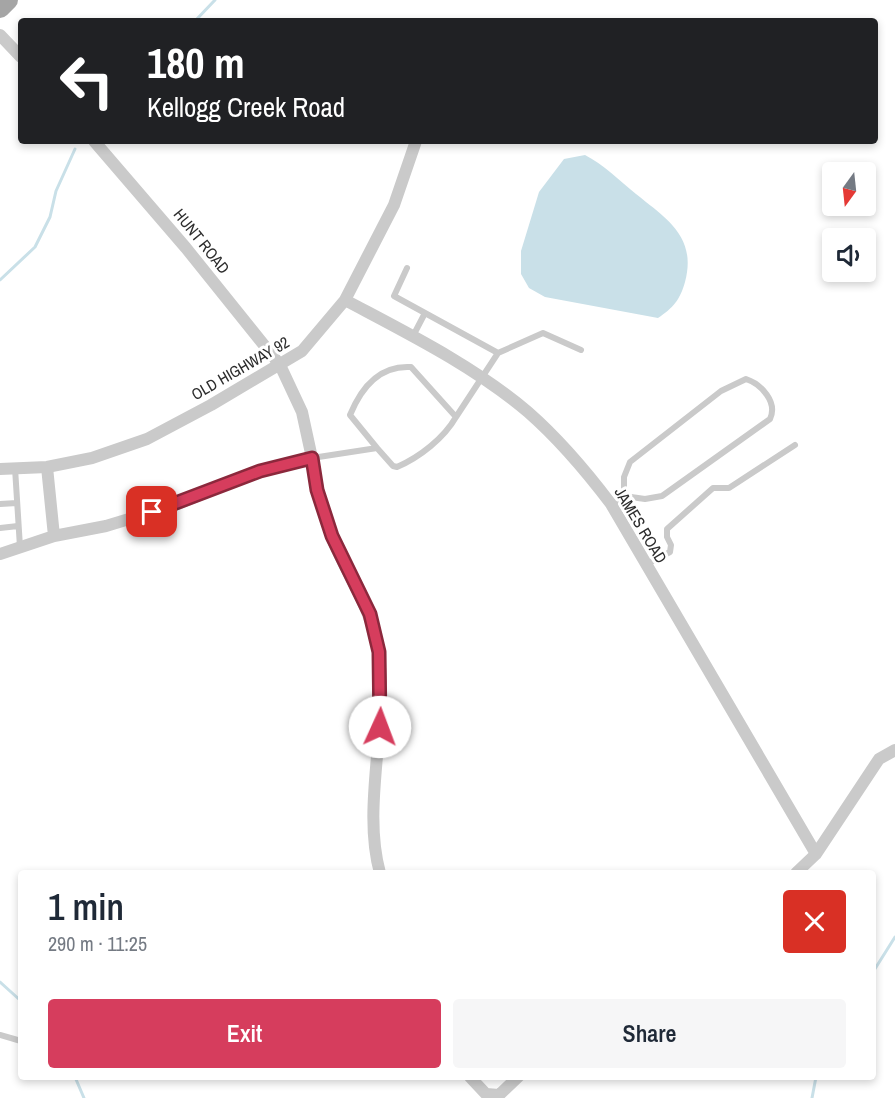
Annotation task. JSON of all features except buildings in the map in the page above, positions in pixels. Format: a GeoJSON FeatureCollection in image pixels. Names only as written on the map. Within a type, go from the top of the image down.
{"type":"FeatureCollection","features":[{"type":"Feature","properties":{"kind":"main road"},"geometry":{"type":"LineString","coordinates":[[0,8],[8,0]]}},
{"type":"Feature","properties":{"kind":"street"},"geometry":{"type":"LineString","coordinates":[[0,34],[18,54]]}},
{"type":"Feature","properties":{"kind":"street","name":"HUNT ROAD"},"geometry":{"type":"LineString","coordinates":[[97,144],[163,220],[280,365],[302,412],[317,490],[332,536],[370,614],[379,652],[382,705],[375,830],[380,870]]}},
{"type":"Feature","properties":{"kind":"street","name":"OLD HIGHWAY 92"},"geometry":{"type":"LineString","coordinates":[[0,469],[47,467],[92,458],[147,439],[302,351],[345,300],[394,205],[415,144]]}},
{"type":"Feature","properties":{"kind":"street","name":"JAMES ROAD"},"geometry":{"type":"LineString","coordinates":[[345,300],[413,336],[483,379],[528,412],[580,463],[611,504],[816,854]]}},
{"type":"Feature","properties":{"kind":"street"},"geometry":{"type":"LineString","coordinates":[[0,554],[54,536],[106,526],[175,505],[260,471],[312,458]]}},
{"type":"Feature","properties":{"kind":"street"},"geometry":{"type":"LineString","coordinates":[[47,467],[54,536]]}},
{"type":"Feature","properties":{"kind":"street"},"geometry":{"type":"LineString","coordinates":[[799,870],[816,854],[879,759],[895,750]]}},
{"type":"Feature","properties":{"kind":"street"},"geometry":{"type":"LineString","coordinates":[[473,1080],[486,1094],[499,1095],[515,1080]]}},
{"type":"Feature","properties":{"kind":"lane"},"geometry":{"type":"LineString","coordinates":[[407,268],[394,296],[498,353]]}},
{"type":"Feature","properties":{"kind":"lane"},"geometry":{"type":"LineString","coordinates":[[413,336],[425,313]]}},
{"type":"Feature","properties":{"kind":"lane"},"geometry":{"type":"LineString","coordinates":[[456,417],[411,367],[395,366],[372,379],[358,396],[350,415],[393,466],[398,467],[434,443],[456,417],[498,353],[543,333],[581,350]]}},
{"type":"Feature","properties":{"kind":"lane"},"geometry":{"type":"LineString","coordinates":[[611,504],[624,496],[645,499],[662,496],[770,419],[774,411],[773,404],[757,383],[746,379],[721,391],[630,462],[624,477],[624,496]]}},
{"type":"Feature","properties":{"kind":"lane"},"geometry":{"type":"LineString","coordinates":[[646,564],[670,552],[671,545],[667,537],[667,529],[713,488],[729,488],[795,445]]}},
{"type":"Feature","properties":{"kind":"lane"},"geometry":{"type":"LineString","coordinates":[[312,458],[377,448]]}},
{"type":"Feature","properties":{"kind":"lane"},"geometry":{"type":"LineString","coordinates":[[15,468],[20,547]]}},
{"type":"Feature","properties":{"kind":"lane"},"geometry":{"type":"LineString","coordinates":[[0,504],[17,503]]}},
{"type":"Feature","properties":{"kind":"lane"},"geometry":{"type":"LineString","coordinates":[[0,528],[18,526]]}},
{"type":"Feature","properties":{"kind":"lane"},"geometry":{"type":"LineString","coordinates":[[0,1035],[18,1040]]}},
{"type":"Feature","properties":{"kind":"water"},"geometry":{"type":"Polygon","coordinates":[[[585,155],[605,168],[658,212],[677,231],[683,241],[688,266],[685,282],[675,303],[658,318],[545,297],[529,288],[521,274],[521,251],[539,192],[564,159],[585,155]]]}},
{"type":"Feature","properties":{"kind":"waterway"},"geometry":{"type":"LineString","coordinates":[[198,18],[215,0]]}},
{"type":"Feature","properties":{"kind":"waterway"},"geometry":{"type":"LineString","coordinates":[[0,280],[35,247],[50,217],[56,191],[75,149]]}},
{"type":"Feature","properties":{"kind":"waterway"},"geometry":{"type":"LineString","coordinates":[[876,967],[895,937]]}},
{"type":"Feature","properties":{"kind":"waterway"},"geometry":{"type":"LineString","coordinates":[[0,982],[18,998]]}},
{"type":"Feature","properties":{"kind":"waterway"},"geometry":{"type":"LineString","coordinates":[[76,1080],[84,1098]]}},
{"type":"Feature","properties":{"kind":"waterway"},"geometry":{"type":"LineString","coordinates":[[812,1098],[815,1080]]}},
{"type":"Feature","properties":{"kind":"route"},"geometry":{"type":"LineString","coordinates":[[152,512],[260,471],[312,458],[317,490],[332,536],[370,614],[379,652],[382,705],[380,727]]}}]}
